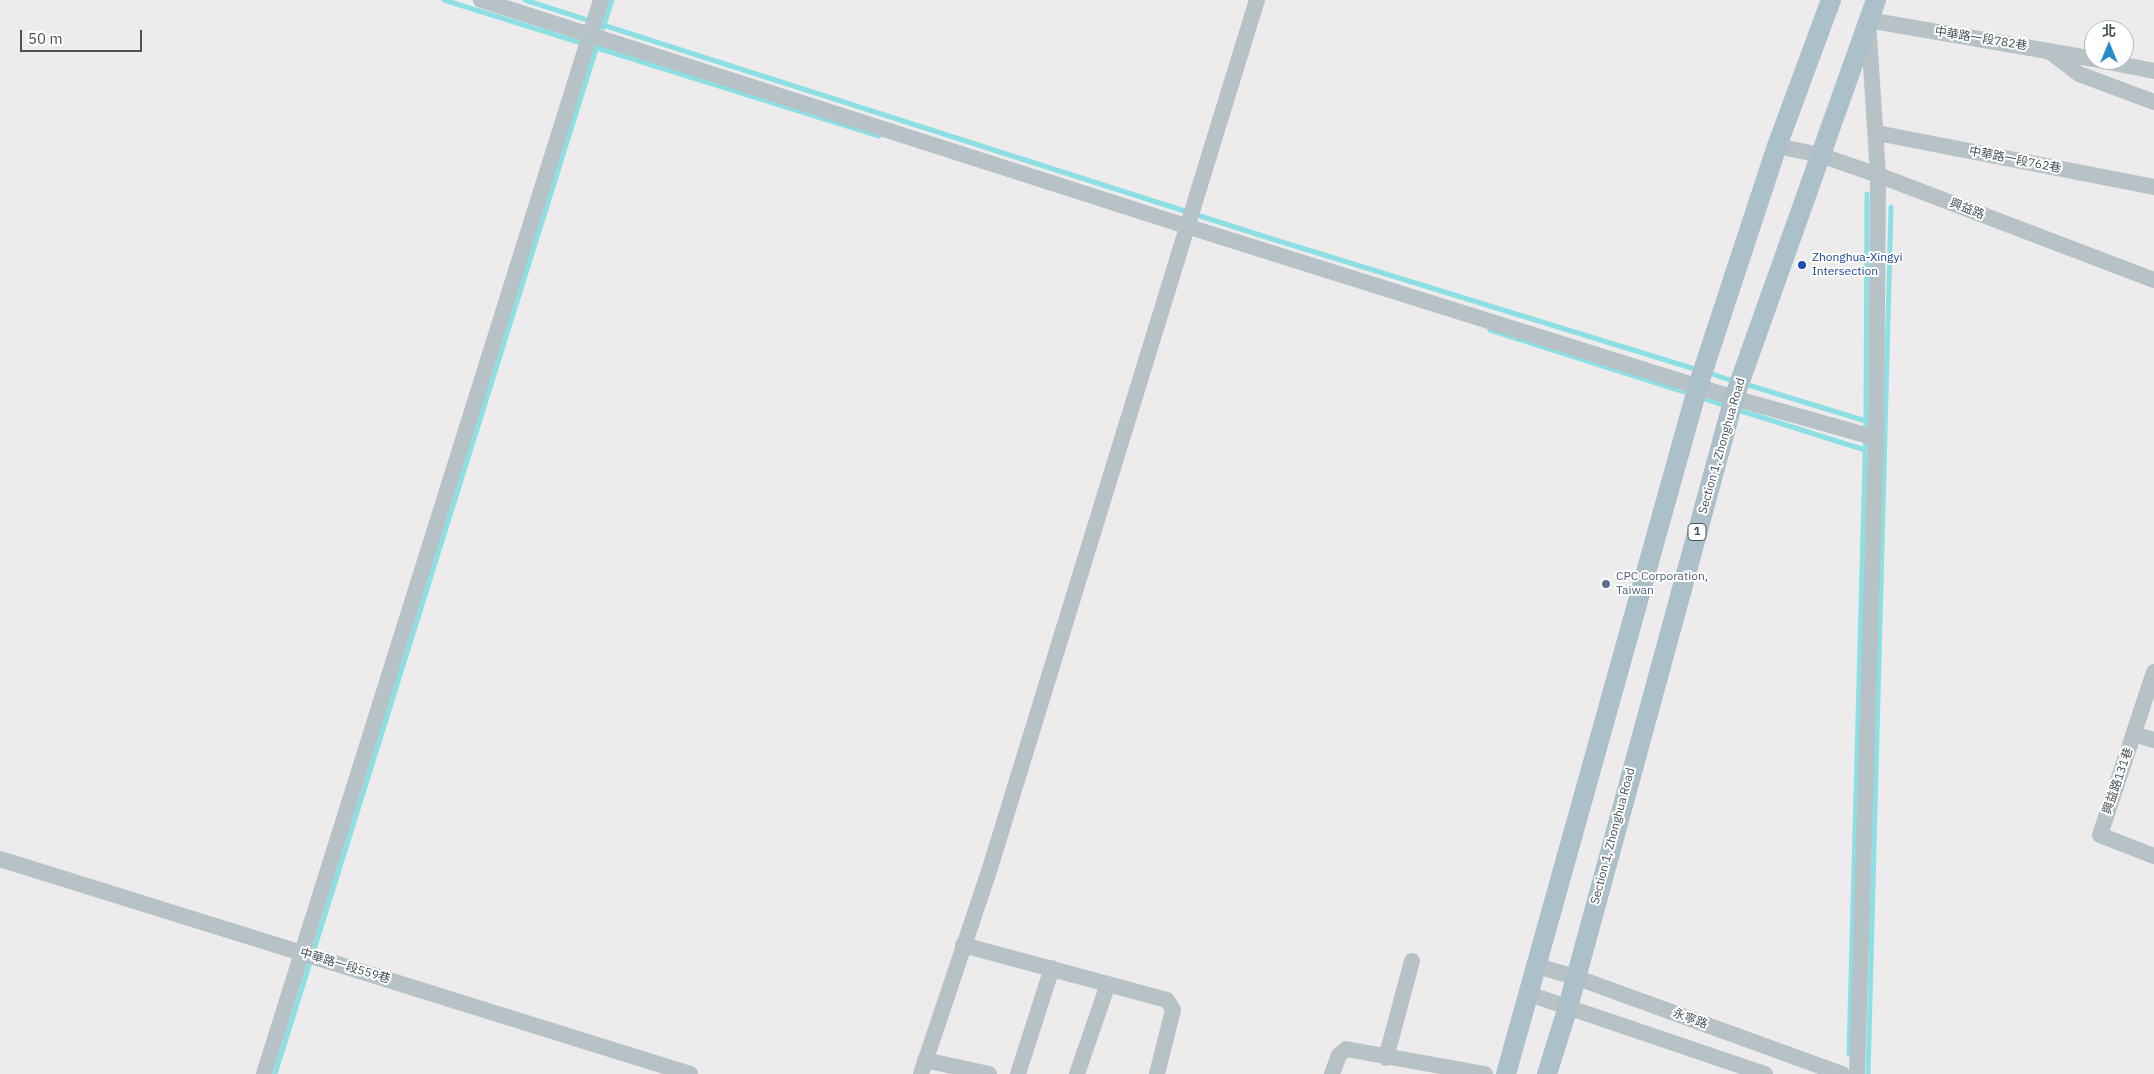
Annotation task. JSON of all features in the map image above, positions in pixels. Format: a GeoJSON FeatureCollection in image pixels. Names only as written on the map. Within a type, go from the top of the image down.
{"type":"FeatureCollection","features":[{"type":"Feature","properties":{"kind":"main road"},"geometry":{"type":"LineString","coordinates":[[1506,1074],[1698,386],[1777,146],[1831,0]]}},
{"type":"Feature","properties":{"kind":"main road","name":"Section 1, Zhonghua Road"},"geometry":{"type":"LineString","coordinates":[[1547,1074],[1568,1006],[1734,398],[1876,0]]}},
{"type":"Feature","properties":{"kind":"street"},"geometry":{"type":"LineString","coordinates":[[481,0],[1186,226],[1734,398],[1876,438]]}},
{"type":"Feature","properties":{"kind":"street"},"geometry":{"type":"LineString","coordinates":[[264,1074],[601,0]]}},
{"type":"Feature","properties":{"kind":"street"},"geometry":{"type":"LineString","coordinates":[[989,1074],[923,1067],[996,849],[1257,0]]}},
{"type":"Feature","properties":{"kind":"street"},"geometry":{"type":"LineString","coordinates":[[1857,1074],[1876,438],[1878,175],[1877,133],[1868,20]]}},
{"type":"Feature","properties":{"kind":"street","name":"中華路一段782巷"},"geometry":{"type":"LineString","coordinates":[[1868,20],[2084,57]]}},
{"type":"Feature","properties":{"kind":"street"},"geometry":{"type":"LineString","coordinates":[[2046,50],[2079,74],[2154,102]]}},
{"type":"Feature","properties":{"kind":"street"},"geometry":{"type":"LineString","coordinates":[[2134,68],[2154,72]]}},
{"type":"Feature","properties":{"kind":"street","name":"中華路一段762巷"},"geometry":{"type":"LineString","coordinates":[[1877,133],[2154,187]]}},
{"type":"Feature","properties":{"kind":"street","name":"興益路"},"geometry":{"type":"LineString","coordinates":[[1777,146],[1820,155],[1878,175],[2154,280]]}},
{"type":"Feature","properties":{"kind":"street","name":"興益路131巷"},"geometry":{"type":"LineString","coordinates":[[2154,672],[2100,835],[2154,856]]}},
{"type":"Feature","properties":{"kind":"street"},"geometry":{"type":"LineString","coordinates":[[2134,734],[2154,740]]}},
{"type":"Feature","properties":{"kind":"street","name":"中華路一段559巷"},"geometry":{"type":"LineString","coordinates":[[0,859],[690,1074]]}},
{"type":"Feature","properties":{"kind":"street"},"geometry":{"type":"LineString","coordinates":[[963,945],[1166,1000],[1173,1010],[1157,1074]]}},
{"type":"Feature","properties":{"kind":"street"},"geometry":{"type":"LineString","coordinates":[[1386,1058],[1412,961]]}},
{"type":"Feature","properties":{"kind":"street","name":"永寧路"},"geometry":{"type":"LineString","coordinates":[[1537,966],[1575,977],[1842,1074]]}},
{"type":"Feature","properties":{"kind":"street"},"geometry":{"type":"LineString","coordinates":[[1018,1074],[1052,968]]}},
{"type":"Feature","properties":{"kind":"street"},"geometry":{"type":"LineString","coordinates":[[1078,1074],[1108,984]]}},
{"type":"Feature","properties":{"kind":"street"},"geometry":{"type":"LineString","coordinates":[[1529,994],[1568,1006],[1732,1069],[1765,1074]]}},
{"type":"Feature","properties":{"kind":"street"},"geometry":{"type":"LineString","coordinates":[[1332,1074],[1339,1055],[1346,1049],[1386,1058],[1485,1074]]}},
{"type":"Feature","properties":{"kind":"waterway"},"geometry":{"type":"LineString","coordinates":[[444,0],[879,136]]}},
{"type":"Feature","properties":{"kind":"waterway"},"geometry":{"type":"LineString","coordinates":[[525,0],[1269,238],[1698,370]]}},
{"type":"Feature","properties":{"kind":"waterway"},"geometry":{"type":"LineString","coordinates":[[603,28],[612,0]]}},
{"type":"Feature","properties":{"kind":"waterway"},"geometry":{"type":"LineString","coordinates":[[275,1074],[597,46]]}},
{"type":"Feature","properties":{"kind":"waterway"},"geometry":{"type":"LineString","coordinates":[[1849,1054],[1866,421],[1867,194]]}},
{"type":"Feature","properties":{"kind":"waterway"},"geometry":{"type":"LineString","coordinates":[[1868,1074],[1891,207]]}},
{"type":"Feature","properties":{"kind":"waterway"},"geometry":{"type":"LineString","coordinates":[[1490,330],[1691,394]]}},
{"type":"Feature","properties":{"kind":"waterway"},"geometry":{"type":"LineString","coordinates":[[1706,372],[1736,382]]}},
{"type":"Feature","properties":{"kind":"waterway"},"geometry":{"type":"LineString","coordinates":[[1745,384],[1866,421]]}},
{"type":"Feature","properties":{"kind":"waterway"},"geometry":{"type":"LineString","coordinates":[[1699,397],[1727,406]]}},
{"type":"Feature","properties":{"kind":"waterway"},"geometry":{"type":"LineString","coordinates":[[1735,409],[1865,450]]}},
{"type":"Feature","properties":{"kind":"place","name":"Zhonghua-Xingyi Intersection"},"geometry":{"type":"Point","coordinates":[1802,265]}},
{"type":"Feature","properties":{"kind":"place","name":"CPC Corporation, Taiwan"},"geometry":{"type":"Point","coordinates":[1606,584]}}]}
